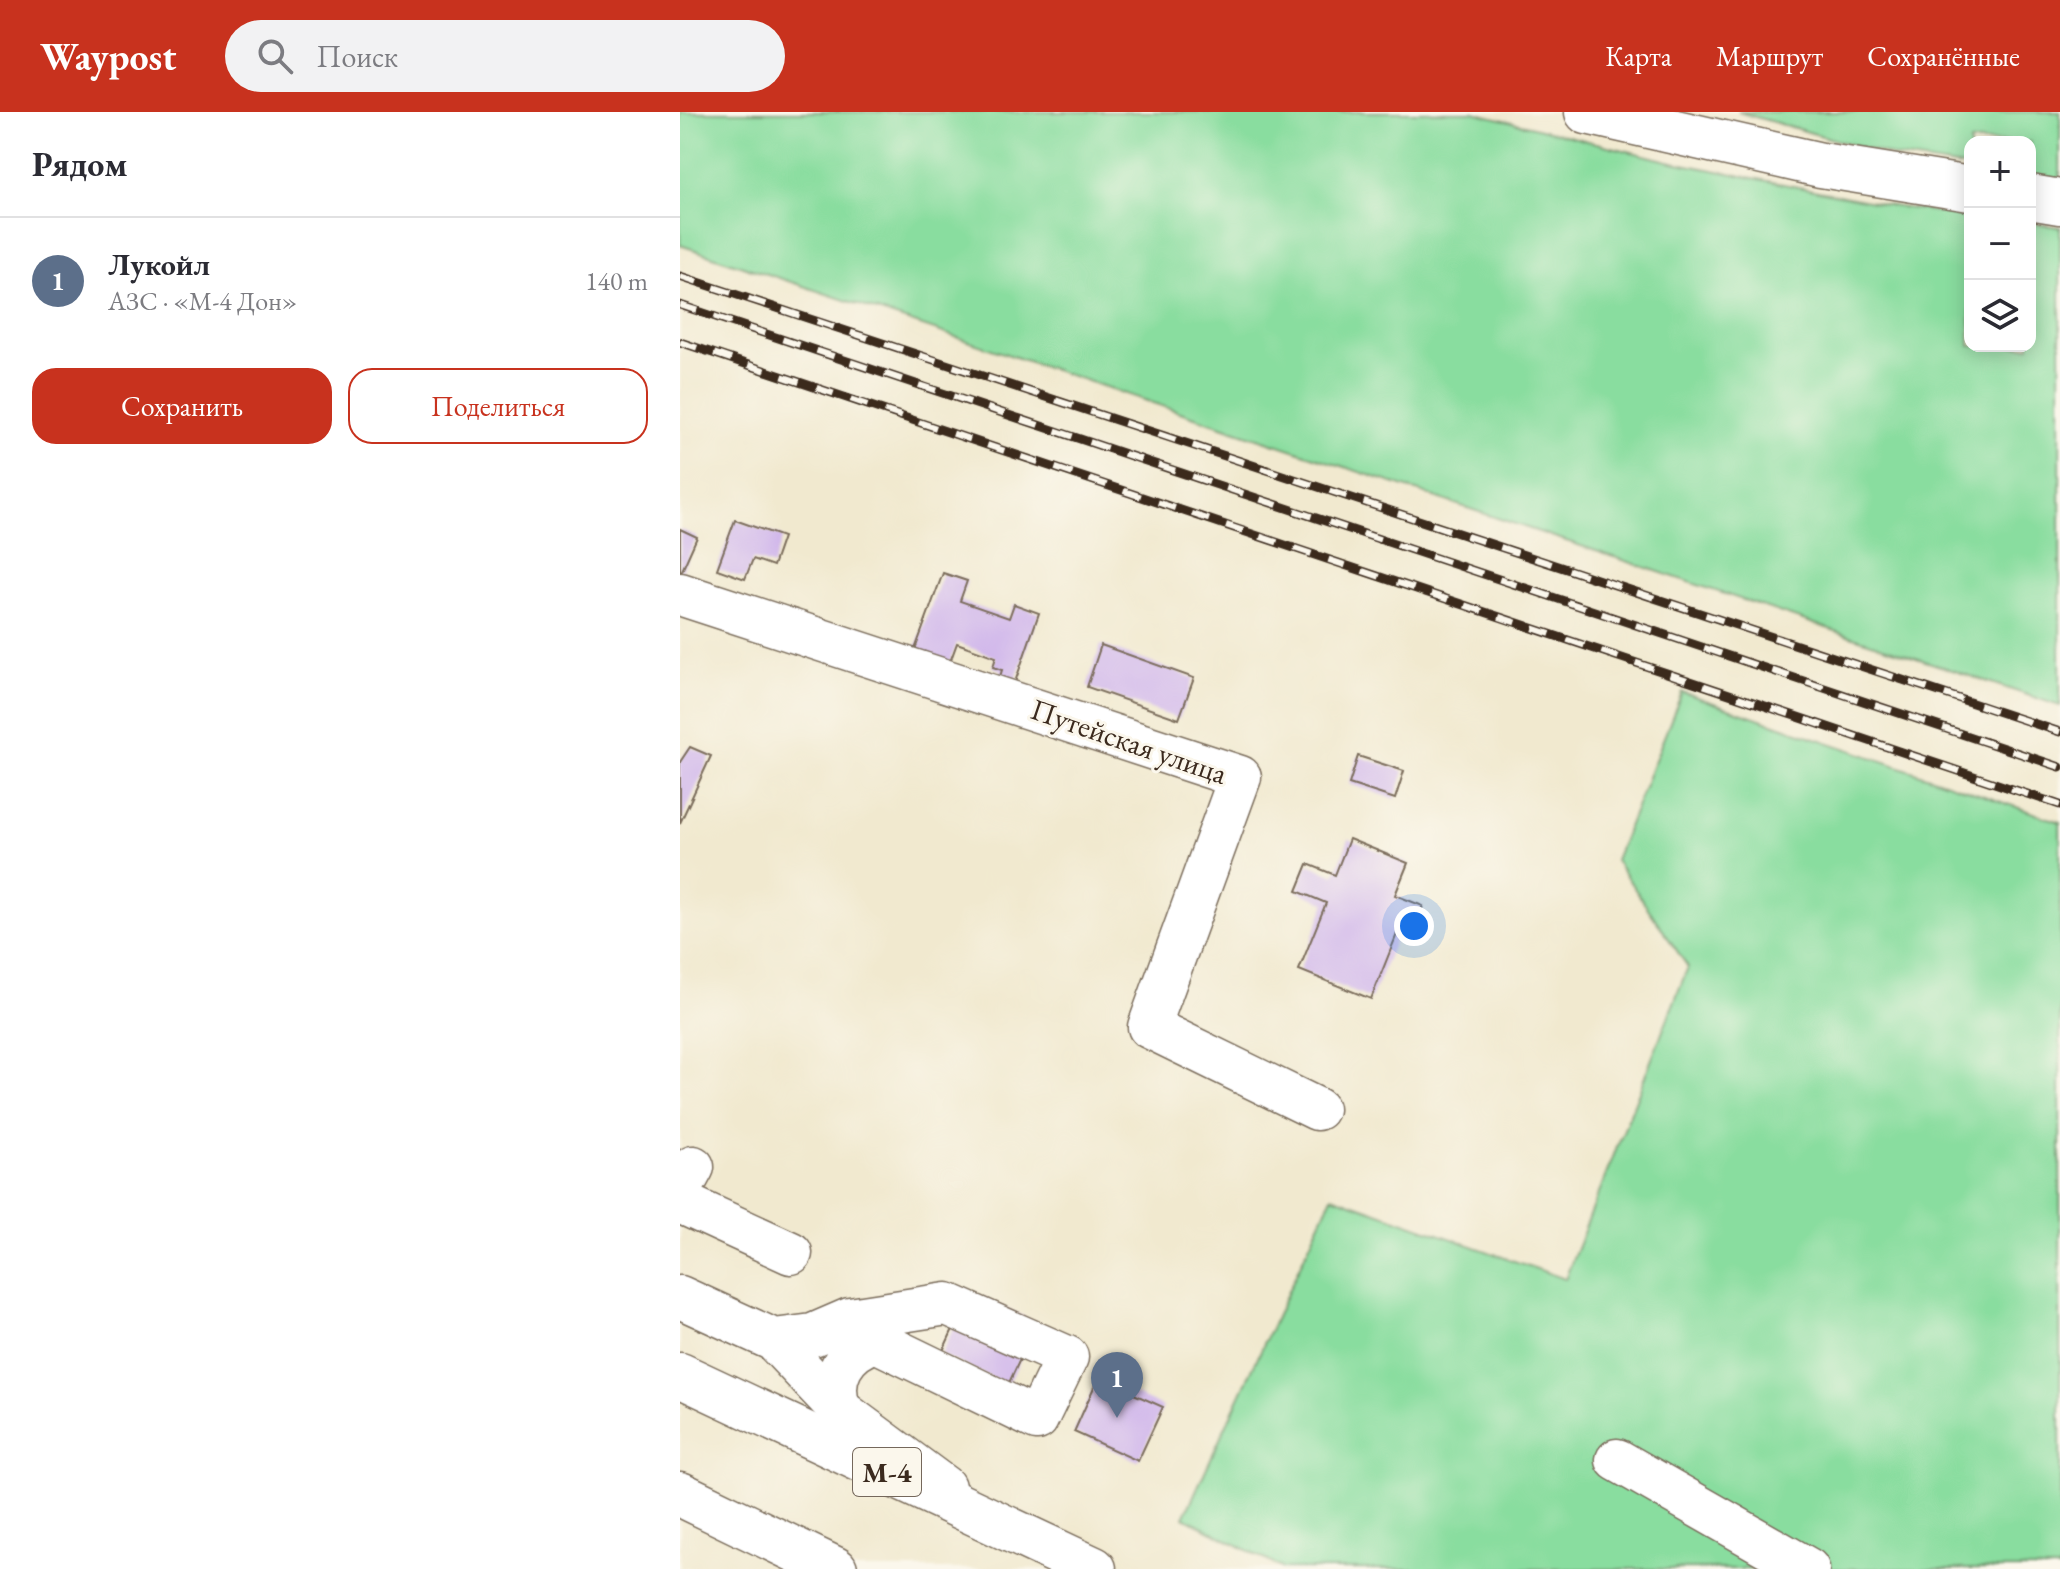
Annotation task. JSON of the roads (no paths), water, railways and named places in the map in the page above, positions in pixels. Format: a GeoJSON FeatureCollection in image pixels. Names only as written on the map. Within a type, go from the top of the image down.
{"type":"FeatureCollection","features":[{"type":"Feature","properties":{"kind":"main road"},"geometry":{"type":"LineString","coordinates":[[1587,112],[1821,165],[1964,188]]}},
{"type":"Feature","properties":{"kind":"main road"},"geometry":{"type":"LineString","coordinates":[[1695,112],[1821,165]]}},
{"type":"Feature","properties":{"kind":"main road"},"geometry":{"type":"LineString","coordinates":[[2036,198],[2060,202]]}},
{"type":"Feature","properties":{"kind":"main road","name":"М-4"},"geometry":{"type":"LineString","coordinates":[[680,1375],[1094,1569]]}},
{"type":"Feature","properties":{"kind":"main road"},"geometry":{"type":"LineString","coordinates":[[680,1494],[835,1569]]}},
{"type":"Feature","properties":{"kind":"street","name":"Путейская улица"},"geometry":{"type":"LineString","coordinates":[[680,594],[1240,777],[1149,1027],[1317,1109]]}},
{"type":"Feature","properties":{"kind":"street"},"geometry":{"type":"LineString","coordinates":[[684,1187],[791,1253]]}},
{"type":"Feature","properties":{"kind":"street"},"geometry":{"type":"LineString","coordinates":[[680,1297],[774,1340],[840,1410],[983,1517]]}},
{"type":"Feature","properties":{"kind":"street"},"geometry":{"type":"LineString","coordinates":[[774,1340],[813,1335],[850,1319],[947,1304],[1067,1357],[1037,1419],[876,1341],[858,1347],[844,1360],[834,1395],[840,1410]]}},
{"type":"Feature","properties":{"kind":"street"},"geometry":{"type":"LineString","coordinates":[[1617,1460],[1808,1569]]}},
{"type":"Feature","properties":{"kind":"railway"},"geometry":{"type":"LineString","coordinates":[[680,276],[2060,732]]}},
{"type":"Feature","properties":{"kind":"railway"},"geometry":{"type":"LineString","coordinates":[[680,305],[2060,767]]}},
{"type":"Feature","properties":{"kind":"railway"},"geometry":{"type":"LineString","coordinates":[[680,342],[2060,805]]}},
{"type":"Feature","properties":{"kind":"place","name":"Лукойл"},"geometry":{"type":"Point","coordinates":[1117,1418]}}]}
